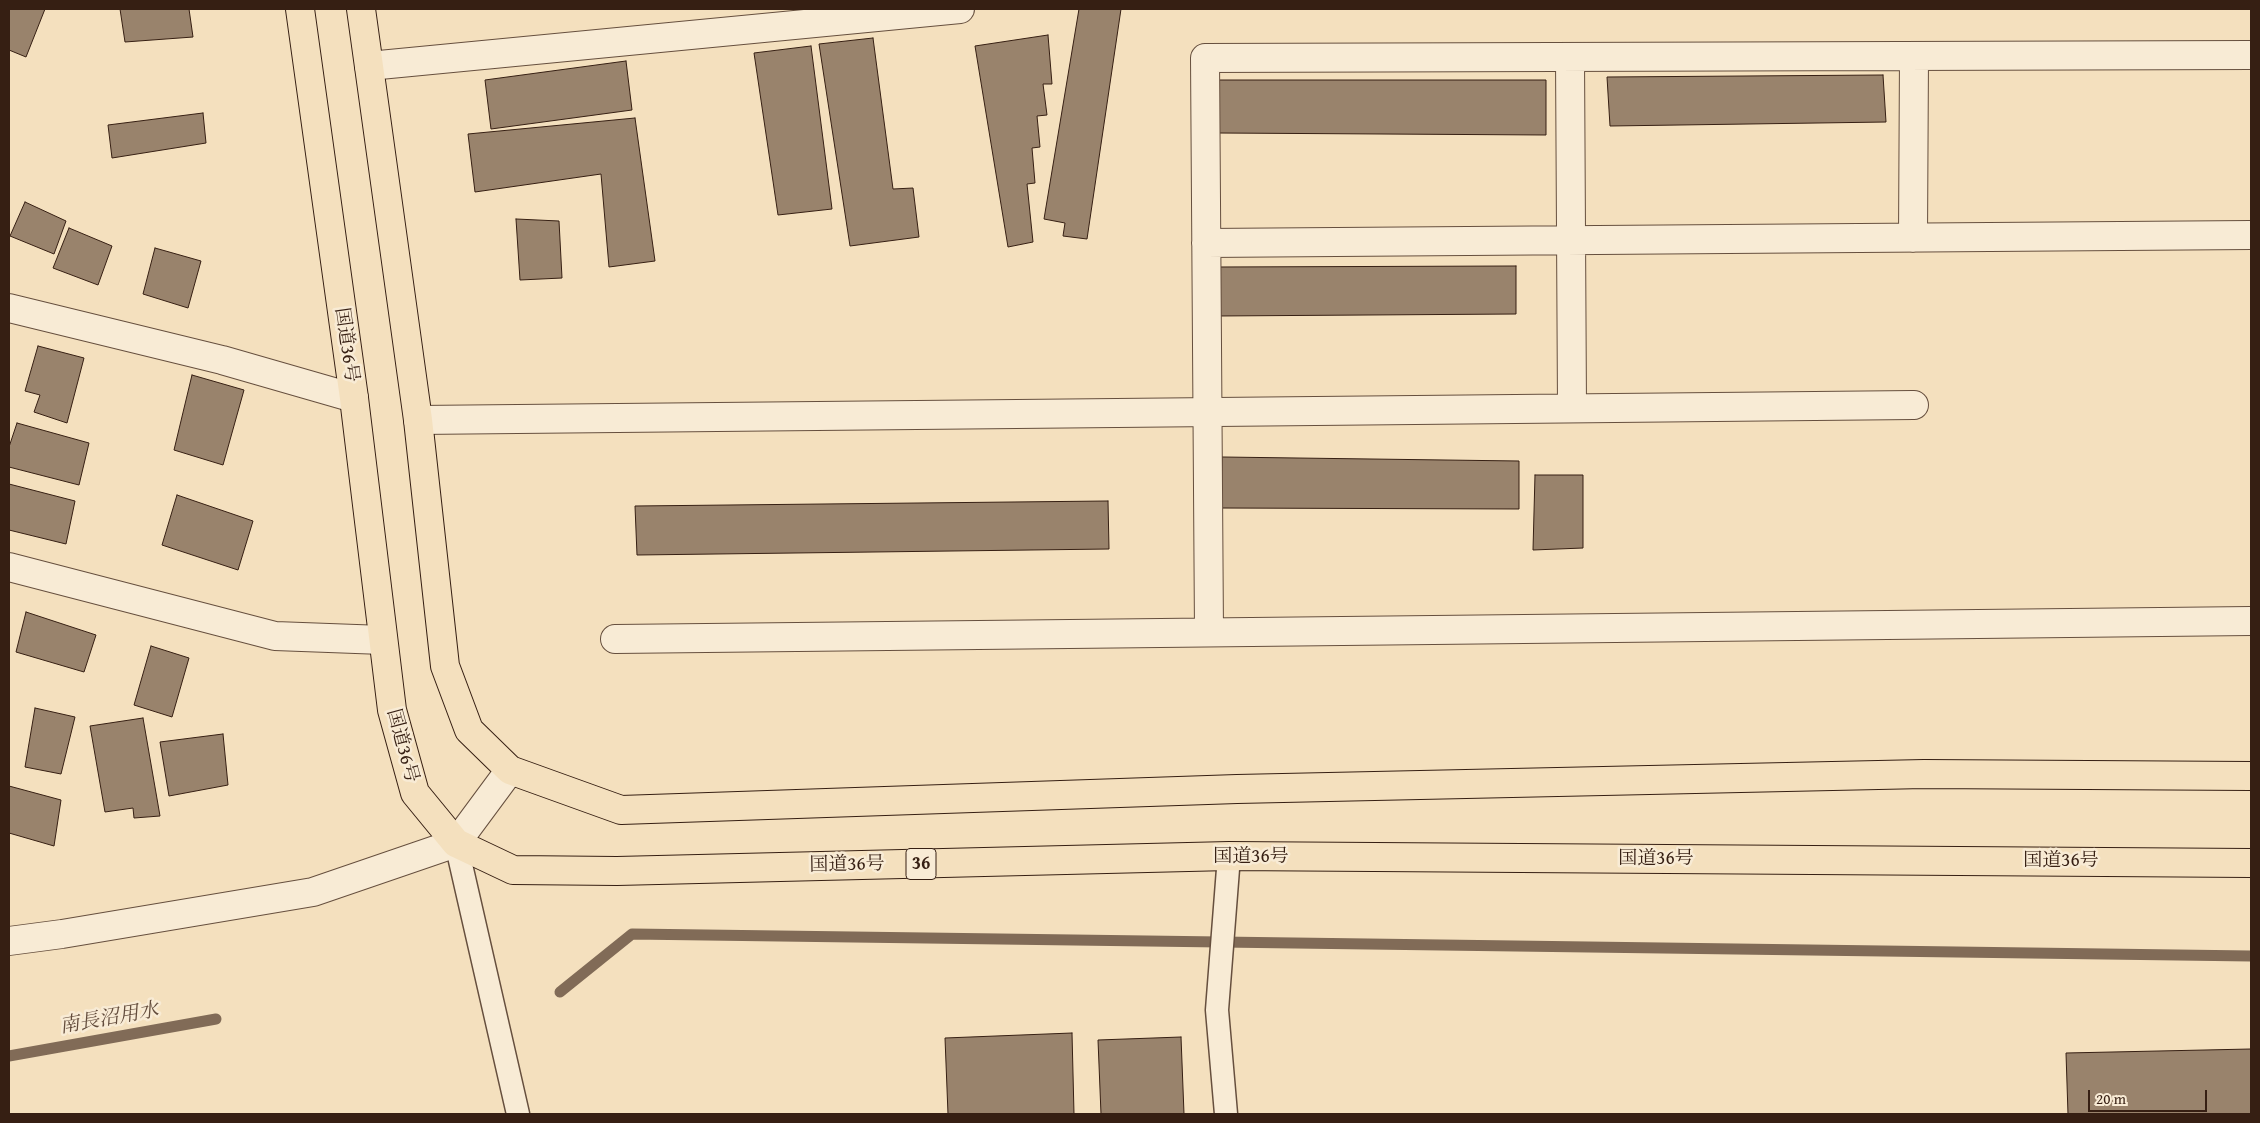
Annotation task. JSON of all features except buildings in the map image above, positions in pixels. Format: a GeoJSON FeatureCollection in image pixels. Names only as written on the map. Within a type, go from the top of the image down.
{"type":"FeatureCollection","features":[{"type":"Feature","properties":{"kind":"highway","name":"国道36号"},"geometry":{"type":"LineString","coordinates":[[300,9],[354,398],[392,710],[415,792],[456,843],[512,870],[617,871],[1229,856],[2251,862]]}},
{"type":"Feature","properties":{"kind":"highway"},"geometry":{"type":"LineString","coordinates":[[361,9],[418,420],[445,666],[469,730],[510,770],[621,810],[1237,789],[1924,774],[2251,776]]}},
{"type":"Feature","properties":{"kind":"street"},"geometry":{"type":"LineString","coordinates":[[369,66],[960,9]]}},
{"type":"Feature","properties":{"kind":"street"},"geometry":{"type":"LineString","coordinates":[[1209,632],[1205,58],[2251,55]]}},
{"type":"Feature","properties":{"kind":"street"},"geometry":{"type":"LineString","coordinates":[[1913,238],[1914,56]]}},
{"type":"Feature","properties":{"kind":"street"},"geometry":{"type":"LineString","coordinates":[[1570,57],[1573,240],[1572,407]]}},
{"type":"Feature","properties":{"kind":"street"},"geometry":{"type":"LineString","coordinates":[[1206,243],[2251,235]]}},
{"type":"Feature","properties":{"kind":"street"},"geometry":{"type":"LineString","coordinates":[[9,308],[222,360],[354,398]]}},
{"type":"Feature","properties":{"kind":"street"},"geometry":{"type":"LineString","coordinates":[[418,420],[1207,410],[1914,405]]}},
{"type":"Feature","properties":{"kind":"street"},"geometry":{"type":"LineString","coordinates":[[9,567],[275,636],[383,640]]}},
{"type":"Feature","properties":{"kind":"street"},"geometry":{"type":"LineString","coordinates":[[614,639],[2251,621]]}},
{"type":"Feature","properties":{"kind":"street"},"geometry":{"type":"LineString","coordinates":[[9,941],[62,934],[313,892],[456,843],[510,770]]}},
{"type":"Feature","properties":{"kind":"lane"},"geometry":{"type":"LineString","coordinates":[[456,843],[518,1114]]}},
{"type":"Feature","properties":{"kind":"lane"},"geometry":{"type":"LineString","coordinates":[[1226,1114],[1218,1010],[1229,856]]}},
{"type":"Feature","properties":{"kind":"waterway"},"geometry":{"type":"LineString","coordinates":[[560,992],[632,934],[2251,956]]}},
{"type":"Feature","properties":{"kind":"waterway","name":"南長沼用水"},"geometry":{"type":"LineString","coordinates":[[9,1056],[216,1019]]}}]}
